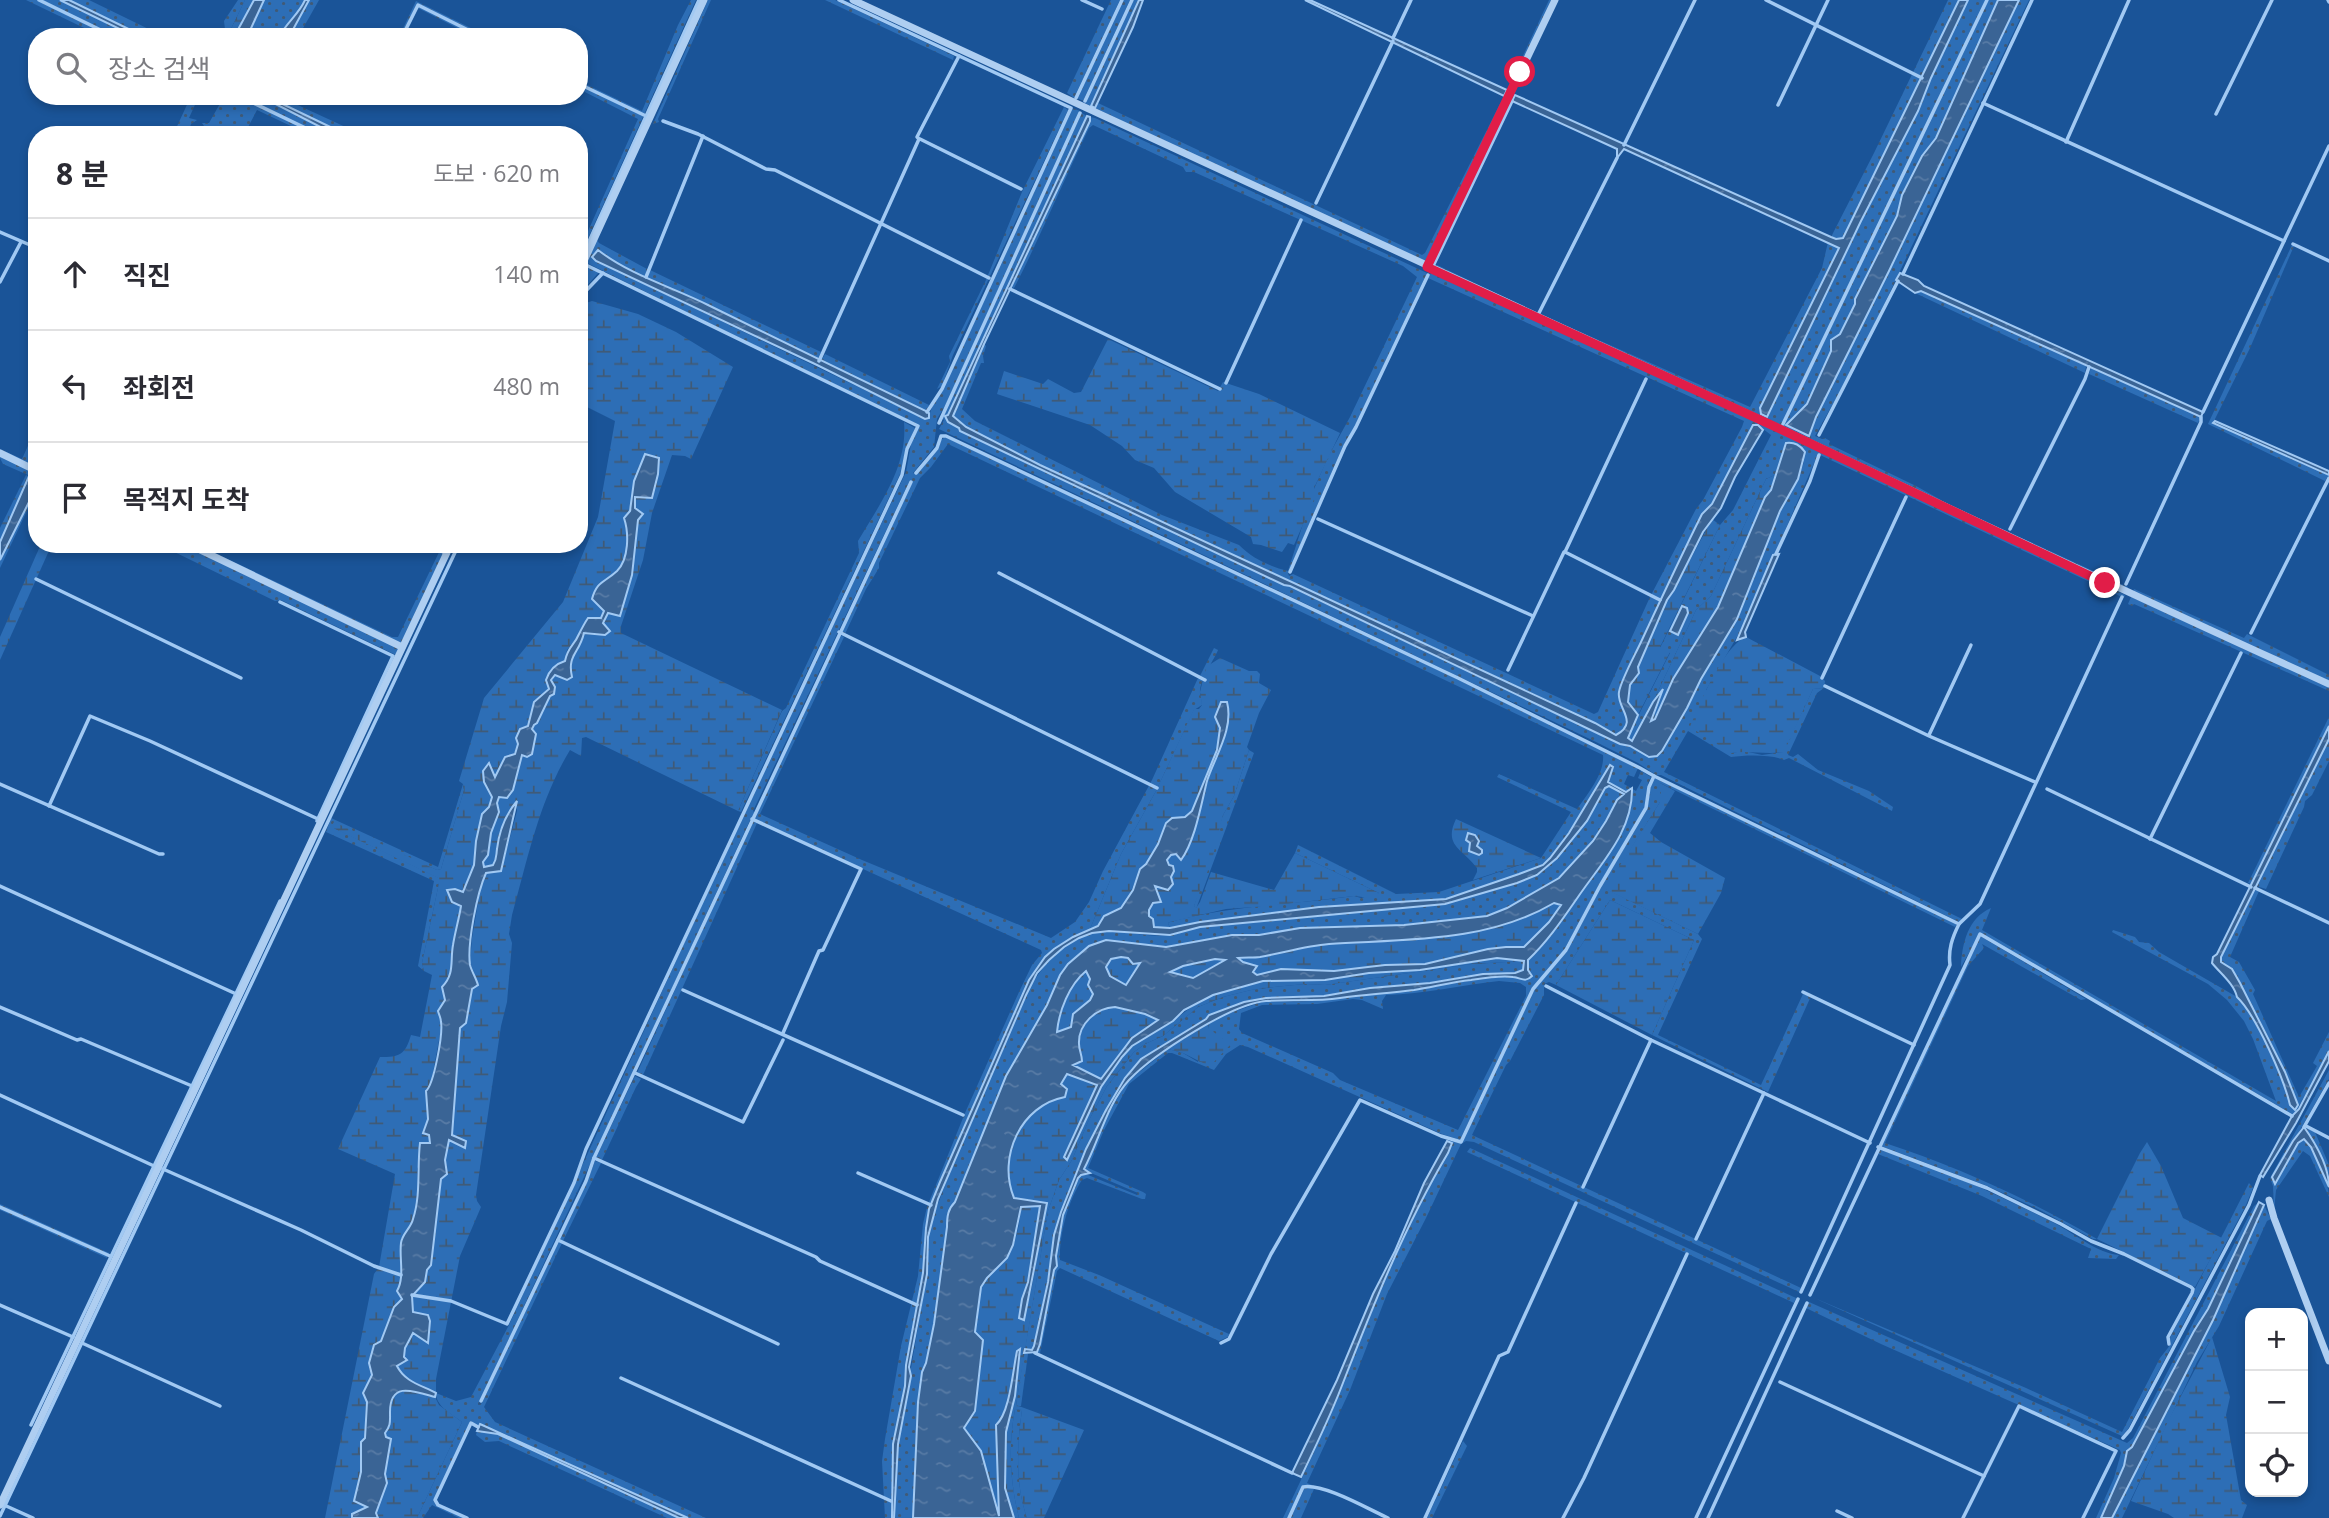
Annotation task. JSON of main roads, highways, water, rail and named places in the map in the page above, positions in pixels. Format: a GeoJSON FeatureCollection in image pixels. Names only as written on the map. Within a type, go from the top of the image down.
{"type":"FeatureCollection","features":[{"type":"Feature","properties":{"kind":"water"},"geometry":{"type":"Polygon","coordinates":[[[60,0],[69,0],[127,28],[118,28],[60,0]]]}},
{"type":"Feature","properties":{"kind":"water"},"geometry":{"type":"Polygon","coordinates":[[[254,0],[264,0],[251,28],[239,28],[254,0]]]}},
{"type":"Feature","properties":{"kind":"water"},"geometry":{"type":"Polygon","coordinates":[[[305,0],[309,0],[294,28],[284,28],[285,27],[305,0]]]}},
{"type":"Feature","properties":{"kind":"water"},"geometry":{"type":"Polygon","coordinates":[[[1139,0],[1143,0],[1133,27],[1095,108],[1091,106],[1139,0]]]}},
{"type":"Feature","properties":{"kind":"water"},"geometry":{"type":"Polygon","coordinates":[[[1305,0],[1310,0],[1507,90],[1504,96],[1305,0]]]}},
{"type":"Feature","properties":{"kind":"water"},"geometry":{"type":"Polygon","coordinates":[[[1959,0],[1968,0],[1918,111],[1861,221],[1767,417],[1761,414],[1760,408],[1839,248],[1624,149],[1617,158],[1617,149],[1512,101],[1515,95],[1831,237],[1843,238],[1959,0]]]}},
{"type":"Feature","properties":{"kind":"water"},"geometry":{"type":"Polygon","coordinates":[[[1998,0],[2019,0],[1809,436],[1786,425],[1807,404],[1831,351],[1831,340],[1840,334],[1855,304],[1855,299],[1897,216],[1902,195],[1922,156],[1936,138],[1998,0]]]}},
{"type":"Feature","properties":{"kind":"water"},"geometry":{"type":"Polygon","coordinates":[[[278,105],[285,105],[328,126],[318,126],[278,105]]]}},
{"type":"Feature","properties":{"kind":"water"},"geometry":{"type":"Polygon","coordinates":[[[1087,116],[1090,121],[984,344],[953,416],[966,427],[1040,465],[1616,735],[1623,730],[1627,720],[1619,698],[1625,674],[1702,514],[1712,504],[1753,425],[1758,425],[1763,430],[1667,600],[1638,667],[1639,673],[1630,685],[1628,702],[1638,715],[1628,738],[1632,741],[1663,689],[1651,721],[1655,719],[1673,679],[1718,607],[1765,497],[1771,490],[1786,443],[1795,444],[1805,452],[1798,479],[1780,511],[1737,619],[1657,756],[1649,757],[1630,746],[1620,744],[960,431],[948,422],[945,416],[948,415],[1087,116]]]}},
{"type":"Feature","properties":{"kind":"water"},"geometry":{"type":"Polygon","coordinates":[[[598,250],[637,274],[708,305],[926,411],[929,418],[925,419],[596,261],[592,257],[598,250]]]}},
{"type":"Feature","properties":{"kind":"water"},"geometry":{"type":"Polygon","coordinates":[[[1900,273],[2203,412],[2201,417],[1921,291],[1915,293],[1896,280],[1900,273]]]}},
{"type":"Feature","properties":{"kind":"water"},"geometry":{"type":"Polygon","coordinates":[[[2215,421],[2329,471],[2329,475],[2213,423],[2215,421]]]}},
{"type":"Feature","properties":{"kind":"water"},"geometry":{"type":"Polygon","coordinates":[[[645,454],[659,458],[658,474],[652,498],[635,497],[635,508],[643,514],[638,520],[632,575],[620,616],[608,613],[603,623],[610,631],[605,635],[584,633],[572,659],[572,677],[567,680],[555,675],[551,680],[555,687],[554,694],[550,696],[532,729],[536,734],[532,754],[527,757],[522,755],[513,790],[507,798],[499,797],[497,803],[499,812],[491,833],[488,855],[483,862],[484,867],[493,865],[496,859],[501,830],[517,801],[501,871],[486,873],[471,932],[470,965],[478,985],[472,989],[466,1023],[460,1028],[452,1135],[466,1141],[465,1148],[449,1140],[445,1160],[447,1174],[441,1179],[431,1265],[427,1270],[425,1282],[412,1296],[413,1312],[428,1315],[428,1343],[413,1333],[405,1348],[404,1357],[407,1360],[397,1366],[409,1379],[436,1393],[435,1397],[405,1391],[394,1396],[385,1433],[386,1437],[391,1439],[385,1474],[387,1483],[376,1513],[378,1518],[352,1518],[352,1514],[367,1507],[354,1501],[361,1472],[361,1442],[365,1438],[367,1402],[363,1393],[372,1375],[369,1363],[374,1345],[381,1341],[394,1307],[402,1299],[397,1291],[401,1274],[401,1243],[415,1210],[420,1143],[430,1143],[429,1135],[423,1133],[428,1119],[426,1091],[437,1058],[441,1028],[438,1011],[445,1000],[442,987],[450,972],[461,906],[452,902],[447,890],[463,892],[474,865],[482,814],[489,807],[492,797],[484,782],[483,771],[489,763],[495,777],[505,757],[515,754],[518,744],[516,738],[520,729],[528,726],[534,702],[549,689],[546,680],[549,674],[555,666],[565,661],[588,618],[601,618],[604,611],[592,599],[599,585],[617,571],[624,560],[627,531],[624,518],[630,511],[634,481],[645,454]]]}},
{"type":"Feature","properties":{"kind":"water"},"geometry":{"type":"Polygon","coordinates":[[[28,478],[28,504],[0,560],[0,542],[28,478]]]}},
{"type":"Feature","properties":{"kind":"water"},"geometry":{"type":"Polygon","coordinates":[[[1779,554],[1745,632],[1746,637],[1737,640],[1773,555],[1779,554]]]}},
{"type":"Feature","properties":{"kind":"water"},"geometry":{"type":"Polygon","coordinates":[[[1682,606],[1687,608],[1688,613],[1678,635],[1670,631],[1682,606]]]}},
{"type":"Feature","properties":{"kind":"water"},"geometry":{"type":"Polygon","coordinates":[[[1221,702],[1227,702],[1226,732],[1207,781],[1190,843],[1181,860],[1176,854],[1167,860],[1169,865],[1173,866],[1173,884],[1168,890],[1155,886],[1161,902],[1153,903],[1149,910],[1154,927],[1170,928],[1319,907],[1446,899],[1543,865],[1569,833],[1610,765],[1613,767],[1608,782],[1626,792],[1632,788],[1631,804],[1622,832],[1614,846],[1554,930],[1528,960],[1528,970],[1532,976],[1530,978],[1525,980],[1508,976],[1492,977],[1405,991],[1251,1004],[1214,1020],[1174,1044],[1141,1069],[1121,1090],[1109,1111],[1084,1169],[1090,1173],[1078,1178],[1063,1215],[1056,1256],[1057,1266],[1040,1344],[1037,1352],[1024,1353],[1025,1349],[1032,1350],[1034,1346],[1048,1282],[1054,1235],[1086,1149],[1125,1078],[1141,1059],[1209,1015],[1244,1002],[1266,998],[1324,996],[1483,974],[1515,973],[1523,970],[1524,961],[1497,958],[1420,970],[1369,973],[1325,980],[1263,981],[1213,995],[1184,1010],[1173,1021],[1132,1046],[1122,1057],[1101,1087],[1067,1160],[1064,1157],[1097,1085],[1067,1074],[1061,1084],[1067,1089],[1065,1097],[1036,1110],[1025,1122],[1011,1150],[1010,1182],[1014,1198],[1047,1203],[1024,1320],[1019,1318],[1028,1282],[1040,1206],[1021,1207],[1013,1245],[1007,1258],[981,1287],[975,1332],[983,1340],[975,1411],[964,1428],[981,1451],[999,1516],[996,1425],[1005,1411],[1017,1351],[1020,1349],[1015,1396],[1006,1432],[1005,1488],[1014,1518],[913,1518],[918,1402],[922,1372],[934,1324],[948,1213],[955,1202],[1006,1076],[1068,964],[1089,946],[1106,940],[1166,947],[1232,935],[1259,935],[1300,928],[1404,925],[1487,916],[1507,908],[1559,878],[1593,841],[1617,800],[1624,794],[1609,786],[1605,788],[1587,821],[1557,858],[1537,875],[1445,904],[1200,927],[1170,935],[1109,931],[1092,933],[1064,947],[1049,960],[1037,973],[1026,995],[938,1199],[928,1237],[927,1274],[909,1367],[911,1376],[898,1444],[892,1518],[893,1444],[923,1273],[929,1209],[1029,980],[1054,949],[1098,926],[1104,916],[1121,908],[1133,890],[1140,869],[1158,844],[1166,823],[1172,818],[1185,817],[1192,811],[1217,750],[1220,728],[1215,717],[1221,702]],[[1554,903],[1501,926],[1444,937],[1329,944],[1260,957],[1238,958],[1257,966],[1253,972],[1257,975],[1281,969],[1334,971],[1425,964],[1488,949],[1524,947],[1549,922],[1561,905],[1554,903]],[[1121,957],[1111,959],[1106,967],[1110,976],[1126,985],[1140,963],[1133,964],[1128,958],[1121,957]],[[1215,959],[1183,966],[1170,972],[1193,978],[1225,960],[1215,959]],[[1086,971],[1070,991],[1057,1032],[1071,1027],[1073,1014],[1090,1000],[1093,994],[1088,985],[1090,979],[1086,971]],[[1115,1007],[1101,1010],[1085,1024],[1079,1037],[1082,1061],[1073,1065],[1101,1079],[1132,1038],[1158,1020],[1115,1007]]]}},
{"type":"Feature","properties":{"kind":"water"},"geometry":{"type":"Polygon","coordinates":[[[2329,726],[2329,739],[2221,957],[2221,962],[2232,969],[2240,983],[2285,1072],[2298,1105],[2295,1110],[2290,1105],[2276,1064],[2261,1032],[2230,983],[2212,963],[2329,726]]]}},
{"type":"Feature","properties":{"kind":"water"},"geometry":{"type":"Polygon","coordinates":[[[1468,833],[1475,835],[1479,841],[1477,846],[1482,853],[1479,855],[1469,851],[1470,843],[1466,840],[1468,833]]]}},
{"type":"Feature","properties":{"kind":"water"},"geometry":{"type":"Polygon","coordinates":[[[2329,1051],[2329,1061],[2263,1177],[2260,1175],[2329,1051]]]}},
{"type":"Feature","properties":{"kind":"water"},"geometry":{"type":"Polygon","coordinates":[[[2304,1127],[2324,1163],[2329,1187],[2311,1147],[2304,1139],[2298,1143],[2275,1184],[2272,1177],[2304,1127]]]}},
{"type":"Feature","properties":{"kind":"water"},"geometry":{"type":"Polygon","coordinates":[[[1447,1141],[1452,1143],[1448,1153],[1390,1268],[1317,1444],[1301,1477],[1292,1473],[1337,1380],[1424,1183],[1447,1141]]]}},
{"type":"Feature","properties":{"kind":"water"},"geometry":{"type":"Polygon","coordinates":[[[2259,1202],[2264,1205],[2213,1320],[2112,1518],[2101,1518],[2124,1466],[2127,1451],[2132,1447],[2208,1309],[2259,1202]]]}},
{"type":"Feature","properties":{"kind":"water"},"geometry":{"type":"Polygon","coordinates":[[[480,1424],[688,1518],[679,1518],[498,1434],[477,1431],[480,1424]]]}},
{"type":"Feature","properties":{"kind":"waterway"},"geometry":{"type":"LineString","coordinates":[[39,0],[97,28]]}},
{"type":"Feature","properties":{"kind":"waterway"},"geometry":{"type":"LineString","coordinates":[[588,244],[699,0]]}},
{"type":"Feature","properties":{"kind":"waterway"},"geometry":{"type":"LineString","coordinates":[[839,0],[1071,108],[942,389],[927,412]]}},
{"type":"Feature","properties":{"kind":"waterway"},"geometry":{"type":"LineString","coordinates":[[1082,0],[1102,9]]}},
{"type":"Feature","properties":{"kind":"waterway"},"geometry":{"type":"LineString","coordinates":[[1076,98],[1122,0]]}},
{"type":"Feature","properties":{"kind":"waterway"},"geometry":{"type":"LineString","coordinates":[[1085,101],[1132,0]]}},
{"type":"Feature","properties":{"kind":"waterway"},"geometry":{"type":"LineString","coordinates":[[1393,38],[1411,0]]}},
{"type":"Feature","properties":{"kind":"waterway"},"geometry":{"type":"LineString","coordinates":[[1624,145],[1695,0]]}},
{"type":"Feature","properties":{"kind":"waterway"},"geometry":{"type":"LineString","coordinates":[[1766,0],[1922,78]]}},
{"type":"Feature","properties":{"kind":"waterway"},"geometry":{"type":"LineString","coordinates":[[1778,105],[1828,0]]}},
{"type":"Feature","properties":{"kind":"waterway"},"geometry":{"type":"LineString","coordinates":[[1783,424],[1987,0]]}},
{"type":"Feature","properties":{"kind":"waterway"},"geometry":{"type":"LineString","coordinates":[[1903,274],[2032,0]]}},
{"type":"Feature","properties":{"kind":"waterway"},"geometry":{"type":"LineString","coordinates":[[2066,142],[2129,0]]}},
{"type":"Feature","properties":{"kind":"waterway"},"geometry":{"type":"LineString","coordinates":[[2216,114],[2272,0]]}},
{"type":"Feature","properties":{"kind":"waterway"},"geometry":{"type":"LineString","coordinates":[[406,28],[418,5],[464,28]]}},
{"type":"Feature","properties":{"kind":"waterway"},"geometry":{"type":"LineString","coordinates":[[1316,203],[1393,41]]}},
{"type":"Feature","properties":{"kind":"waterway"},"geometry":{"type":"LineString","coordinates":[[819,361],[919,139],[917,137],[959,56]]}},
{"type":"Feature","properties":{"kind":"waterway"},"geometry":{"type":"LineString","coordinates":[[588,88],[646,116]]}},
{"type":"Feature","properties":{"kind":"waterway"},"geometry":{"type":"LineString","coordinates":[[1434,264],[1512,101]]}},
{"type":"Feature","properties":{"kind":"waterway"},"geometry":{"type":"LineString","coordinates":[[1983,103],[2284,241]]}},
{"type":"Feature","properties":{"kind":"waterway"},"geometry":{"type":"LineString","coordinates":[[258,105],[301,126]]}},
{"type":"Feature","properties":{"kind":"waterway"},"geometry":{"type":"LineString","coordinates":[[939,423],[1080,113]]}},
{"type":"Feature","properties":{"kind":"waterway"},"geometry":{"type":"LineString","coordinates":[[663,121],[698,134],[766,169],[775,170],[989,278]]}},
{"type":"Feature","properties":{"kind":"waterway"},"geometry":{"type":"LineString","coordinates":[[646,277],[703,136]]}},
{"type":"Feature","properties":{"kind":"waterway"},"geometry":{"type":"LineString","coordinates":[[920,139],[1021,189]]}},
{"type":"Feature","properties":{"kind":"waterway"},"geometry":{"type":"LineString","coordinates":[[2203,412],[2329,146]]}},
{"type":"Feature","properties":{"kind":"waterway"},"geometry":{"type":"LineString","coordinates":[[1539,313],[1617,158]]}},
{"type":"Feature","properties":{"kind":"waterway"},"geometry":{"type":"LineString","coordinates":[[1226,383],[1301,220]]}},
{"type":"Feature","properties":{"kind":"waterway"},"geometry":{"type":"LineString","coordinates":[[0,232],[28,244]]}},
{"type":"Feature","properties":{"kind":"waterway"},"geometry":{"type":"LineString","coordinates":[[0,282],[21,242]]}},
{"type":"Feature","properties":{"kind":"waterway"},"geometry":{"type":"LineString","coordinates":[[2293,244],[2329,261]]}},
{"type":"Feature","properties":{"kind":"waterway"},"geometry":{"type":"LineString","coordinates":[[412,1295],[451,1301],[507,1324],[574,1183],[586,1149],[902,475],[907,449],[918,426],[588,266]]}},
{"type":"Feature","properties":{"kind":"waterway"},"geometry":{"type":"LineString","coordinates":[[588,289],[603,273]]}},
{"type":"Feature","properties":{"kind":"waterway"},"geometry":{"type":"LineString","coordinates":[[1290,572],[1345,446],[1428,275]]}},
{"type":"Feature","properties":{"kind":"waterway"},"geometry":{"type":"LineString","coordinates":[[1819,435],[1898,281]]}},
{"type":"Feature","properties":{"kind":"waterway"},"geometry":{"type":"LineString","coordinates":[[1010,289],[1220,389]]}},
{"type":"Feature","properties":{"kind":"waterway"},"geometry":{"type":"LineString","coordinates":[[2010,529],[2089,367]]}},
{"type":"Feature","properties":{"kind":"waterway"},"geometry":{"type":"LineString","coordinates":[[1646,379],[1565,552],[1660,600]]}},
{"type":"Feature","properties":{"kind":"waterway"},"geometry":{"type":"LineString","coordinates":[[2126,584],[2201,417]]}},
{"type":"Feature","properties":{"kind":"waterway"},"geometry":{"type":"LineString","coordinates":[[916,473],[937,448],[941,436],[946,436],[1458,678],[1654,776],[1649,787],[1646,808],[1566,950],[1533,989],[1461,1142],[1441,1136],[1360,1100],[1271,1254],[1229,1339],[1221,1343]]}},
{"type":"Feature","properties":{"kind":"waterway"},"geometry":{"type":"LineString","coordinates":[[1776,554],[1810,481],[1819,455]]}},
{"type":"Feature","properties":{"kind":"waterway"},"geometry":{"type":"LineString","coordinates":[[2251,633],[2329,478]]}},
{"type":"Feature","properties":{"kind":"waterway"},"geometry":{"type":"LineString","coordinates":[[481,1401],[911,482]]}},
{"type":"Feature","properties":{"kind":"waterway"},"geometry":{"type":"LineString","coordinates":[[1822,678],[1906,497]]}},
{"type":"Feature","properties":{"kind":"waterway"},"geometry":{"type":"LineString","coordinates":[[1318,519],[1533,616]]}},
{"type":"Feature","properties":{"kind":"waterway"},"geometry":{"type":"LineString","coordinates":[[1508,670],[1564,552]]}},
{"type":"Feature","properties":{"kind":"waterway"},"geometry":{"type":"LineString","coordinates":[[0,1516],[455,553]]}},
{"type":"Feature","properties":{"kind":"waterway"},"geometry":{"type":"LineString","coordinates":[[999,573],[1205,680]]}},
{"type":"Feature","properties":{"kind":"waterway"},"geometry":{"type":"LineString","coordinates":[[36,579],[241,678]]}},
{"type":"Feature","properties":{"kind":"waterway"},"geometry":{"type":"LineString","coordinates":[[1959,924],[1980,904],[2122,597]]}},
{"type":"Feature","properties":{"kind":"waterway"},"geometry":{"type":"LineString","coordinates":[[280,602],[393,656],[317,821]]}},
{"type":"Feature","properties":{"kind":"waterway"},"geometry":{"type":"LineString","coordinates":[[839,632],[1157,788]]}},
{"type":"Feature","properties":{"kind":"waterway"},"geometry":{"type":"LineString","coordinates":[[1929,735],[1971,645]]}},
{"type":"Feature","properties":{"kind":"waterway"},"geometry":{"type":"LineString","coordinates":[[2150,839],[2241,653]]}},
{"type":"Feature","properties":{"kind":"waterway"},"geometry":{"type":"LineString","coordinates":[[1825,686],[1929,736],[2035,782]]}},
{"type":"Feature","properties":{"kind":"waterway"},"geometry":{"type":"LineString","coordinates":[[49,806],[90,716],[318,819]]}},
{"type":"Feature","properties":{"kind":"waterway"},"geometry":{"type":"LineString","coordinates":[[1654,776],[1959,924],[1951,944],[1950,965],[1801,1292]]}},
{"type":"Feature","properties":{"kind":"waterway"},"geometry":{"type":"LineString","coordinates":[[0,784],[163,854]]}},
{"type":"Feature","properties":{"kind":"waterway"},"geometry":{"type":"LineString","coordinates":[[2047,789],[2251,887]]}},
{"type":"Feature","properties":{"kind":"waterway"},"geometry":{"type":"LineString","coordinates":[[752,819],[861,869],[823,950],[819,951],[783,1033]]}},
{"type":"Feature","properties":{"kind":"waterway"},"geometry":{"type":"LineString","coordinates":[[0,886],[234,993]]}},
{"type":"Feature","properties":{"kind":"waterway"},"geometry":{"type":"LineString","coordinates":[[2255,888],[2329,923]]}},
{"type":"Feature","properties":{"kind":"waterway"},"geometry":{"type":"LineString","coordinates":[[31,1425],[280,901]]}},
{"type":"Feature","properties":{"kind":"waterway"},"geometry":{"type":"LineString","coordinates":[[1810,1295],[1980,934],[2292,1116]]}},
{"type":"Feature","properties":{"kind":"waterway"},"geometry":{"type":"LineString","coordinates":[[1546,986],[1651,1040],[1870,1143]]}},
{"type":"Feature","properties":{"kind":"waterway"},"geometry":{"type":"LineString","coordinates":[[683,990],[963,1115]]}},
{"type":"Feature","properties":{"kind":"waterway"},"geometry":{"type":"LineString","coordinates":[[1803,992],[1914,1045]]}},
{"type":"Feature","properties":{"kind":"waterway"},"geometry":{"type":"LineString","coordinates":[[0,1007],[192,1086]]}},
{"type":"Feature","properties":{"kind":"waterway"},"geometry":{"type":"LineString","coordinates":[[635,1073],[743,1122],[783,1040]]}},
{"type":"Feature","properties":{"kind":"waterway"},"geometry":{"type":"LineString","coordinates":[[1583,1187],[1651,1040]]}},
{"type":"Feature","properties":{"kind":"waterway"},"geometry":{"type":"LineString","coordinates":[[2304,1127],[2329,1083]]}},
{"type":"Feature","properties":{"kind":"waterway"},"geometry":{"type":"LineString","coordinates":[[1696,1239],[1764,1093]]}},
{"type":"Feature","properties":{"kind":"waterway"},"geometry":{"type":"LineString","coordinates":[[0,1095],[154,1166]]}},
{"type":"Feature","properties":{"kind":"waterway"},"geometry":{"type":"LineString","coordinates":[[2306,1126],[2329,1138]]}},
{"type":"Feature","properties":{"kind":"waterway"},"geometry":{"type":"LineString","coordinates":[[1878,1147],[1987,1188],[2091,1241],[2191,1287],[2192,1293],[2168,1337],[2169,1344]]}},
{"type":"Feature","properties":{"kind":"waterway"},"geometry":{"type":"LineString","coordinates":[[594,1158],[917,1305]]}},
{"type":"Feature","properties":{"kind":"waterway"},"geometry":{"type":"LineString","coordinates":[[163,1169],[301,1230],[374,1266],[401,1275]]}},
{"type":"Feature","properties":{"kind":"waterway"},"geometry":{"type":"LineString","coordinates":[[858,1173],[931,1205]]}},
{"type":"Feature","properties":{"kind":"waterway"},"geometry":{"type":"LineString","coordinates":[[2123,1438],[2130,1430],[2249,1205],[2260,1176]]}},
{"type":"Feature","properties":{"kind":"waterway"},"geometry":{"type":"LineString","coordinates":[[1425,1518],[1499,1356],[1508,1352],[1576,1203]]}},
{"type":"Feature","properties":{"kind":"waterway"},"geometry":{"type":"LineString","coordinates":[[0,1207],[110,1256]]}},
{"type":"Feature","properties":{"kind":"waterway"},"geometry":{"type":"LineString","coordinates":[[558,1240],[778,1344]]}},
{"type":"Feature","properties":{"kind":"waterway"},"geometry":{"type":"LineString","coordinates":[[1563,1518],[1687,1254]]}},
{"type":"Feature","properties":{"kind":"waterway"},"geometry":{"type":"LineString","coordinates":[[1696,1518],[1798,1299]]}},
{"type":"Feature","properties":{"kind":"waterway"},"geometry":{"type":"LineString","coordinates":[[1708,1518],[1807,1303]]}},
{"type":"Feature","properties":{"kind":"waterway"},"geometry":{"type":"LineString","coordinates":[[0,1305],[73,1337]]}},
{"type":"Feature","properties":{"kind":"waterway"},"geometry":{"type":"LineString","coordinates":[[82,1343],[220,1406]]}},
{"type":"Feature","properties":{"kind":"waterway"},"geometry":{"type":"LineString","coordinates":[[1035,1353],[1292,1473]]}},
{"type":"Feature","properties":{"kind":"waterway"},"geometry":{"type":"LineString","coordinates":[[621,1378],[891,1501]]}},
{"type":"Feature","properties":{"kind":"waterway"},"geometry":{"type":"LineString","coordinates":[[1780,1382],[1984,1476]]}},
{"type":"Feature","properties":{"kind":"waterway"},"geometry":{"type":"LineString","coordinates":[[1963,1518],[2019,1406],[2116,1451],[2083,1518]]}},
{"type":"Feature","properties":{"kind":"waterway"},"geometry":{"type":"LineString","coordinates":[[467,1518],[438,1505],[435,1500],[471,1423],[478,1427]]}},
{"type":"Feature","properties":{"kind":"waterway"},"geometry":{"type":"LineString","coordinates":[[1289,1518],[1303,1487],[1333,1493],[1388,1518]]}},
{"type":"Feature","properties":{"kind":"waterway"},"geometry":{"type":"LineString","coordinates":[[4,1505],[33,1518]]}},
{"type":"Feature","properties":{"kind":"waterway"},"geometry":{"type":"LineString","coordinates":[[1837,1511],[1852,1518]]}}]}
